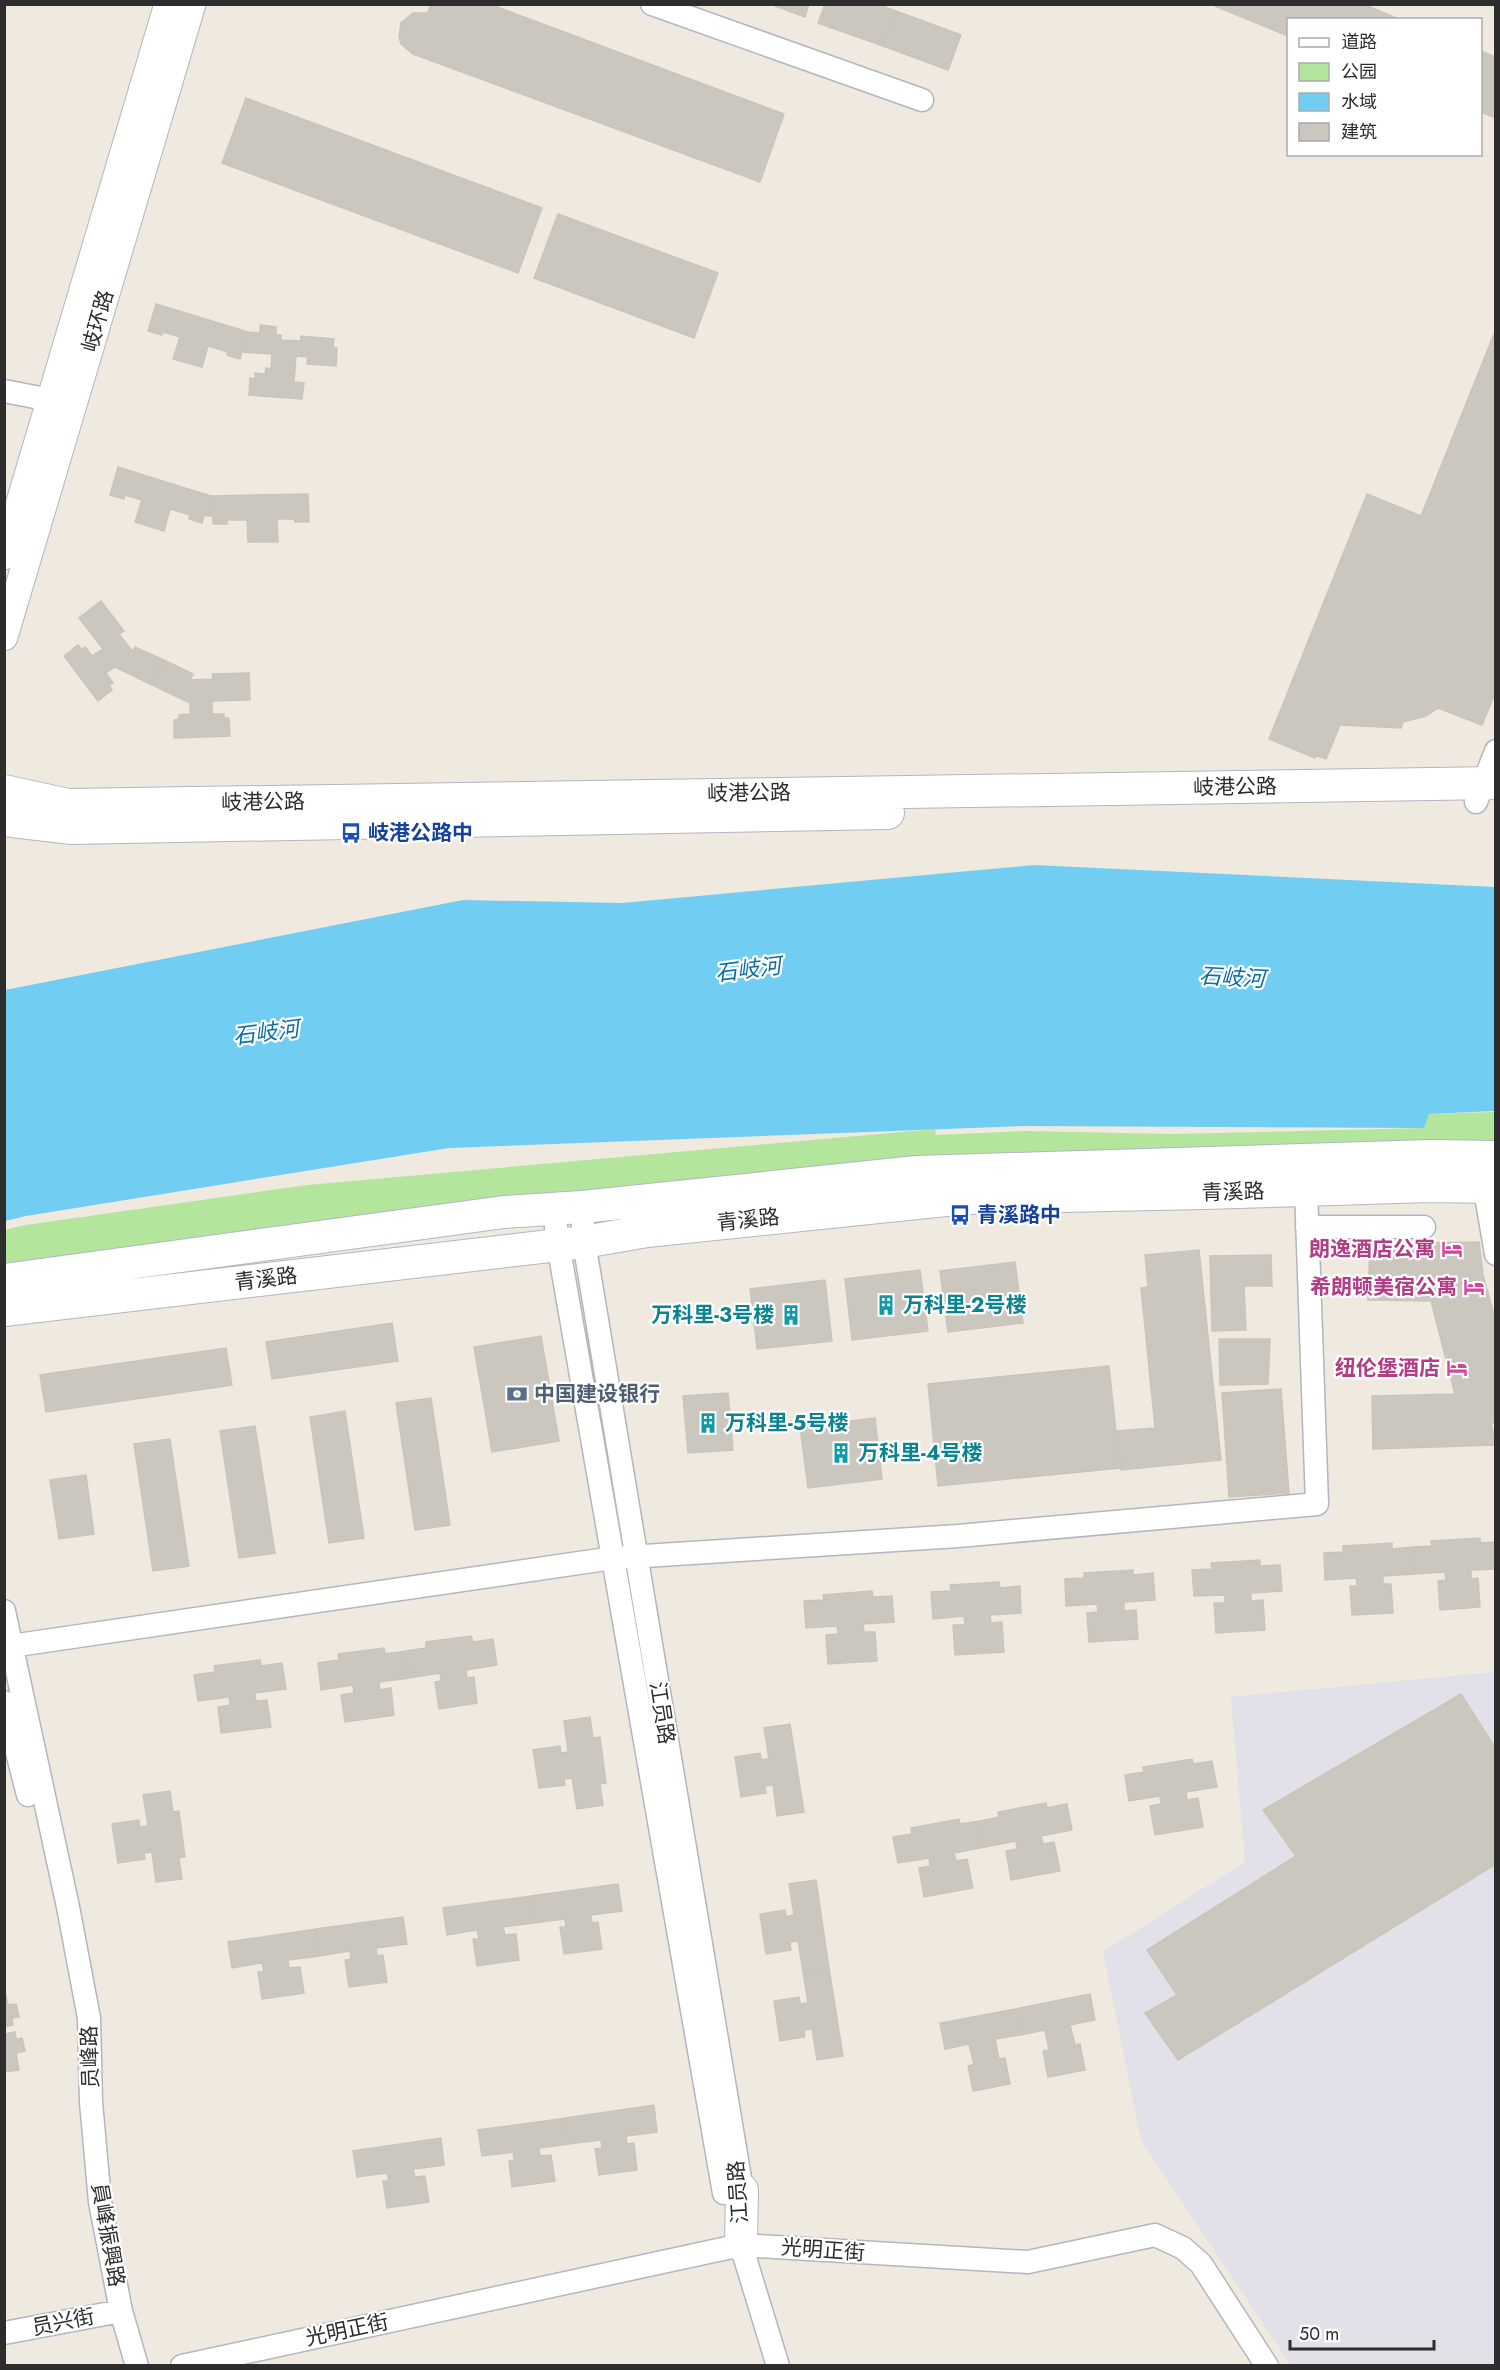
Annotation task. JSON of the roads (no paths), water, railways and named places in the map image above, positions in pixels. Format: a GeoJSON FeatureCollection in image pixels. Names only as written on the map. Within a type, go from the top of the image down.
{"type":"FeatureCollection","features":[{"type":"Feature","properties":{"kind":"main road","name":"岐港公路"},"geometry":{"type":"LineString","coordinates":[[4,791],[69,805],[1487,793]]}},
{"type":"Feature","properties":{"kind":"main road","name":"岐港公路"},"geometry":{"type":"LineString","coordinates":[[4,820],[72,828],[1487,793]]}},
{"type":"Feature","properties":{"kind":"main road","name":"青溪路"},"geometry":{"type":"LineString","coordinates":[[4,1280],[504,1212],[568,1208],[917,1172],[1406,1157],[1489,1172]]}},
{"type":"Feature","properties":{"kind":"main road","name":"青溪路"},"geometry":{"type":"LineString","coordinates":[[4,1310],[571,1243],[647,1231],[965,1198],[1429,1186],[1489,1172]]}},
{"type":"Feature","properties":{"kind":"main road","name":"江员路"},"geometry":{"type":"LineString","coordinates":[[733,2192],[741,2245]]}},
{"type":"Feature","properties":{"kind":"street","name":"岐环路"},"geometry":{"type":"LineString","coordinates":[[4,637],[62,403],[168,4]]}},
{"type":"Feature","properties":{"kind":"street","name":"岐环路"},"geometry":{"type":"LineString","coordinates":[[4,556],[62,403],[192,4]]}},
{"type":"Feature","properties":{"kind":"street"},"geometry":{"type":"LineString","coordinates":[[652,4],[922,100]]}},
{"type":"Feature","properties":{"kind":"street"},"geometry":{"type":"LineString","coordinates":[[4,391],[62,403]]}},
{"type":"Feature","properties":{"kind":"street"},"geometry":{"type":"LineString","coordinates":[[1487,793],[1496,751]]}},
{"type":"Feature","properties":{"kind":"street"},"geometry":{"type":"LineString","coordinates":[[1489,1172],[1496,1254]]}},
{"type":"Feature","properties":{"kind":"street"},"geometry":{"type":"LineString","coordinates":[[8,1647],[613,1558],[958,1536],[1317,1504],[1306,1189]]}},
{"type":"Feature","properties":{"kind":"street","name":"江员路"},"geometry":{"type":"LineString","coordinates":[[568,1208],[613,1558],[733,2192]]}},
{"type":"Feature","properties":{"kind":"street"},"geometry":{"type":"LineString","coordinates":[[1307,1227],[1424,1227]]}},
{"type":"Feature","properties":{"kind":"street","name":"江员路"},"geometry":{"type":"LineString","coordinates":[[571,1243],[636,1558],[733,2192]]}},
{"type":"Feature","properties":{"kind":"street","name":"员峰路"},"geometry":{"type":"LineString","coordinates":[[4,1611],[8,1647],[68,1907],[89,2018],[91,2102]]}},
{"type":"Feature","properties":{"kind":"street","name":"员峰路"},"geometry":{"type":"LineString","coordinates":[[4,1702],[57,1904],[91,2102]]}},
{"type":"Feature","properties":{"kind":"street","name":"員峰振興路"},"geometry":{"type":"LineString","coordinates":[[91,2102],[100,2202],[121,2311],[137,2366]]}},
{"type":"Feature","properties":{"kind":"street","name":"光明正街"},"geometry":{"type":"LineString","coordinates":[[182,2366],[741,2245],[1028,2262],[1155,2235],[1183,2248],[1201,2264],[1267,2366]]}},
{"type":"Feature","properties":{"kind":"street"},"geometry":{"type":"LineString","coordinates":[[741,2245],[778,2366]]}},
{"type":"Feature","properties":{"kind":"street","name":"员兴街"},"geometry":{"type":"LineString","coordinates":[[4,2333],[121,2311]]}},
{"type":"Feature","properties":{"kind":"water","name":"石岐河"},"geometry":{"type":"Polygon","coordinates":[[[1034,865],[1495,887],[1495,1111],[1429,1114],[1424,1128],[1023,1126],[449,1148],[5,1221],[5,990],[463,900],[622,903],[1034,865]]]}},
{"type":"Feature","properties":{"kind":"place","name":"岐港公路中"},"geometry":{"type":"Point","coordinates":[351,833]}},
{"type":"Feature","properties":{"kind":"place","name":"青溪路中"},"geometry":{"type":"Point","coordinates":[960,1215]}},
{"type":"Feature","properties":{"kind":"place","name":"朗逸酒店公寓"},"geometry":{"type":"Point","coordinates":[1452,1249]}},
{"type":"Feature","properties":{"kind":"place","name":"希朗顿美宿公寓"},"geometry":{"type":"Point","coordinates":[1474,1287]}},
{"type":"Feature","properties":{"kind":"place","name":"万科里-2号楼"},"geometry":{"type":"Point","coordinates":[886,1305]}},
{"type":"Feature","properties":{"kind":"place","name":"万科里-3号楼"},"geometry":{"type":"Point","coordinates":[791,1315]}},
{"type":"Feature","properties":{"kind":"place","name":"纽伦堡酒店"},"geometry":{"type":"Point","coordinates":[1457,1368]}},
{"type":"Feature","properties":{"kind":"place","name":"中国建设银行"},"geometry":{"type":"Point","coordinates":[517,1394]}},
{"type":"Feature","properties":{"kind":"place","name":"万科里-5号楼"},"geometry":{"type":"Point","coordinates":[708,1423]}},
{"type":"Feature","properties":{"kind":"place","name":"万科里-4号楼"},"geometry":{"type":"Point","coordinates":[841,1453]}}]}
